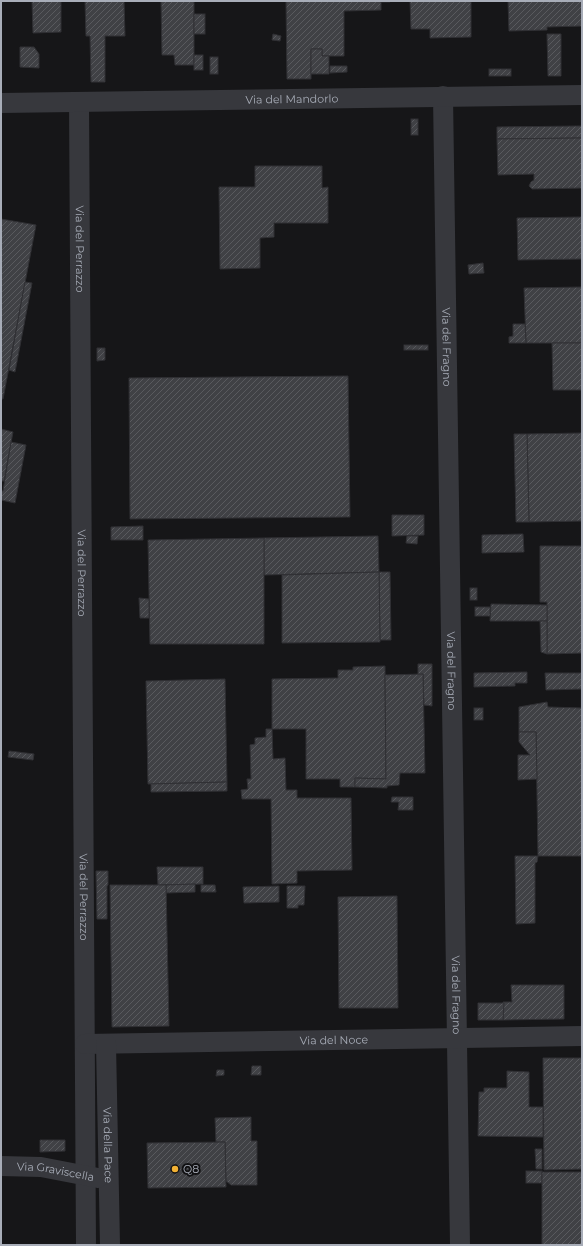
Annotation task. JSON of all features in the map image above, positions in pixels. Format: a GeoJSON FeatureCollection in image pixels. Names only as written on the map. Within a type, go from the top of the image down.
{"type":"FeatureCollection","features":[{"type":"Feature","properties":{"kind":"street","name":"Via del Mandorlo"},"geometry":{"type":"LineString","coordinates":[[1,103],[582,95]]}},
{"type":"Feature","properties":{"kind":"street","name":"Via del Fragno"},"geometry":{"type":"LineString","coordinates":[[443,96],[460,1245]]}},
{"type":"Feature","properties":{"kind":"street","name":"Via del Perrazzo"},"geometry":{"type":"LineString","coordinates":[[80,102],[85,1044]]}},
{"type":"Feature","properties":{"kind":"street","name":"Via del Noce"},"geometry":{"type":"LineString","coordinates":[[85,1044],[582,1036]]}},
{"type":"Feature","properties":{"kind":"street","name":"Via della Pace"},"geometry":{"type":"LineString","coordinates":[[85,1044],[86,1245]]}},
{"type":"Feature","properties":{"kind":"street","name":"Via della Pace"},"geometry":{"type":"LineString","coordinates":[[106,1044],[110,1245]]}},
{"type":"Feature","properties":{"kind":"street","name":"Via Graviscella"},"geometry":{"type":"LineString","coordinates":[[1,1166],[40,1167],[109,1180]]}},
{"type":"Feature","properties":{"kind":"building"},"geometry":{"type":"Polygon","coordinates":[[[32,1],[61,1],[61,32],[33,33],[32,1]]]}},
{"type":"Feature","properties":{"kind":"building"},"geometry":{"type":"Polygon","coordinates":[[[85,1],[124,1],[125,36],[105,36],[105,82],[91,82],[90,36],[86,36],[85,1]]]}},
{"type":"Feature","properties":{"kind":"building"},"geometry":{"type":"Polygon","coordinates":[[[161,1],[194,1],[194,65],[175,65],[174,55],[162,55],[161,1]]]}},
{"type":"Feature","properties":{"kind":"building"},"geometry":{"type":"Polygon","coordinates":[[[286,1],[390,2],[381,2],[381,10],[344,11],[344,56],[322,56],[322,49],[311,49],[311,79],[287,79],[286,1]]]}},
{"type":"Feature","properties":{"kind":"building"},"geometry":{"type":"Polygon","coordinates":[[[410,1],[471,1],[471,37],[430,38],[430,29],[411,29],[410,1]]]}},
{"type":"Feature","properties":{"kind":"building"},"geometry":{"type":"Polygon","coordinates":[[[508,1],[582,1],[582,26],[547,27],[547,30],[509,31],[508,1]]]}},
{"type":"Feature","properties":{"kind":"building"},"geometry":{"type":"Polygon","coordinates":[[[194,14],[205,14],[205,34],[194,34],[194,14]]]}},
{"type":"Feature","properties":{"kind":"building"},"geometry":{"type":"Polygon","coordinates":[[[273,34],[281,36],[280,41],[272,40],[273,34]]]}},
{"type":"Feature","properties":{"kind":"building"},"geometry":{"type":"Polygon","coordinates":[[[547,34],[561,34],[561,76],[548,76],[547,34]]]}},
{"type":"Feature","properties":{"kind":"building"},"geometry":{"type":"Polygon","coordinates":[[[20,47],[34,47],[39,54],[39,68],[20,67],[20,47]]]}},
{"type":"Feature","properties":{"kind":"building"},"geometry":{"type":"Polygon","coordinates":[[[311,49],[322,49],[322,56],[329,56],[329,74],[311,74],[311,49]]]}},
{"type":"Feature","properties":{"kind":"building"},"geometry":{"type":"Polygon","coordinates":[[[194,55],[203,55],[203,70],[194,70],[194,55]]]}},
{"type":"Feature","properties":{"kind":"building"},"geometry":{"type":"Polygon","coordinates":[[[210,57],[218,57],[218,74],[210,74],[210,57]]]}},
{"type":"Feature","properties":{"kind":"building"},"geometry":{"type":"Polygon","coordinates":[[[330,66],[347,66],[347,72],[330,73],[330,66]]]}},
{"type":"Feature","properties":{"kind":"building"},"geometry":{"type":"Polygon","coordinates":[[[489,69],[511,69],[511,76],[489,76],[489,69]]]}},
{"type":"Feature","properties":{"kind":"building"},"geometry":{"type":"Polygon","coordinates":[[[411,119],[418,119],[418,135],[411,135],[411,119]]]}},
{"type":"Feature","properties":{"kind":"building"},"geometry":{"type":"Polygon","coordinates":[[[582,126],[582,138],[497,139],[497,127],[582,126]]]}},
{"type":"Feature","properties":{"kind":"building"},"geometry":{"type":"Polygon","coordinates":[[[582,138],[582,188],[532,189],[529,186],[534,180],[534,174],[498,175],[497,139],[582,138]]]}},
{"type":"Feature","properties":{"kind":"building"},"geometry":{"type":"Polygon","coordinates":[[[255,166],[322,166],[322,188],[328,187],[328,223],[274,223],[274,237],[260,238],[260,268],[220,269],[219,187],[255,187],[255,166]]]}},
{"type":"Feature","properties":{"kind":"building"},"geometry":{"type":"Polygon","coordinates":[[[582,217],[582,259],[518,260],[517,218],[582,217]]]}},
{"type":"Feature","properties":{"kind":"building"},"geometry":{"type":"Polygon","coordinates":[[[1,219],[36,225],[3,399],[1,399],[1,219]]]}},
{"type":"Feature","properties":{"kind":"building"},"geometry":{"type":"Polygon","coordinates":[[[483,263],[484,273],[469,274],[468,265],[483,263]]]}},
{"type":"Feature","properties":{"kind":"building"},"geometry":{"type":"Polygon","coordinates":[[[25,282],[32,283],[15,372],[9,370],[25,282]]]}},
{"type":"Feature","properties":{"kind":"building"},"geometry":{"type":"Polygon","coordinates":[[[582,287],[582,343],[526,343],[524,288],[582,287]]]}},
{"type":"Feature","properties":{"kind":"building"},"geometry":{"type":"Polygon","coordinates":[[[513,324],[525,324],[526,343],[509,343],[509,337],[513,336],[513,324]]]}},
{"type":"Feature","properties":{"kind":"building"},"geometry":{"type":"Polygon","coordinates":[[[552,343],[582,343],[582,390],[553,390],[552,343]]]}},
{"type":"Feature","properties":{"kind":"building"},"geometry":{"type":"Polygon","coordinates":[[[404,345],[428,345],[428,350],[404,350],[404,345]]]}},
{"type":"Feature","properties":{"kind":"building"},"geometry":{"type":"Polygon","coordinates":[[[97,348],[105,348],[105,360],[97,361],[97,348]]]}},
{"type":"Feature","properties":{"kind":"building"},"geometry":{"type":"Polygon","coordinates":[[[348,376],[350,517],[130,519],[129,378],[348,376]]]}},
{"type":"Feature","properties":{"kind":"building"},"geometry":{"type":"Polygon","coordinates":[[[1,429],[13,432],[4,481],[1,481],[1,429]]]}},
{"type":"Feature","properties":{"kind":"building"},"geometry":{"type":"Polygon","coordinates":[[[582,433],[582,521],[529,522],[527,434],[582,433]]]}},
{"type":"Feature","properties":{"kind":"building"},"geometry":{"type":"Polygon","coordinates":[[[514,434],[527,434],[529,522],[516,522],[514,434]]]}},
{"type":"Feature","properties":{"kind":"building"},"geometry":{"type":"Polygon","coordinates":[[[11,442],[26,445],[15,503],[1,500],[1,491],[3,491],[11,442]]]}},
{"type":"Feature","properties":{"kind":"building"},"geometry":{"type":"Polygon","coordinates":[[[392,515],[424,515],[424,535],[392,536],[392,515]]]}},
{"type":"Feature","properties":{"kind":"building"},"geometry":{"type":"Polygon","coordinates":[[[143,526],[143,540],[111,540],[111,527],[143,526]]]}},
{"type":"Feature","properties":{"kind":"building"},"geometry":{"type":"Polygon","coordinates":[[[523,534],[524,552],[482,553],[482,535],[523,534]]]}},
{"type":"Feature","properties":{"kind":"building"},"geometry":{"type":"Polygon","coordinates":[[[378,536],[379,572],[264,575],[264,538],[378,536]]]}},
{"type":"Feature","properties":{"kind":"building"},"geometry":{"type":"Polygon","coordinates":[[[407,536],[418,536],[417,544],[406,543],[407,536]]]}},
{"type":"Feature","properties":{"kind":"building"},"geometry":{"type":"Polygon","coordinates":[[[264,538],[264,644],[150,644],[148,540],[264,538]]]}},
{"type":"Feature","properties":{"kind":"building"},"geometry":{"type":"Polygon","coordinates":[[[540,546],[582,546],[582,653],[547,654],[547,602],[540,602],[540,546]]]}},
{"type":"Feature","properties":{"kind":"building"},"geometry":{"type":"Polygon","coordinates":[[[379,572],[390,572],[391,640],[380,640],[379,572]]]}},
{"type":"Feature","properties":{"kind":"building"},"geometry":{"type":"Polygon","coordinates":[[[379,572],[380,642],[282,643],[282,575],[379,572]]]}},
{"type":"Feature","properties":{"kind":"building"},"geometry":{"type":"Polygon","coordinates":[[[470,588],[477,588],[477,600],[470,600],[470,588]]]}},
{"type":"Feature","properties":{"kind":"building"},"geometry":{"type":"Polygon","coordinates":[[[139,598],[149,599],[149,618],[140,618],[139,598]]]}},
{"type":"Feature","properties":{"kind":"building"},"geometry":{"type":"Polygon","coordinates":[[[491,604],[547,605],[547,621],[490,621],[491,604]]]}},
{"type":"Feature","properties":{"kind":"building"},"geometry":{"type":"Polygon","coordinates":[[[475,607],[490,607],[490,616],[475,616],[475,607]]]}},
{"type":"Feature","properties":{"kind":"building"},"geometry":{"type":"Polygon","coordinates":[[[540,621],[547,621],[547,654],[541,652],[540,621]]]}},
{"type":"Feature","properties":{"kind":"building"},"geometry":{"type":"Polygon","coordinates":[[[418,664],[432,664],[432,706],[424,705],[423,674],[418,675],[418,664]]]}},
{"type":"Feature","properties":{"kind":"building"},"geometry":{"type":"Polygon","coordinates":[[[385,666],[386,779],[355,778],[355,787],[340,787],[340,779],[306,779],[306,729],[272,729],[272,679],[338,678],[338,670],[353,670],[353,667],[385,666]]]}},
{"type":"Feature","properties":{"kind":"building"},"geometry":{"type":"Polygon","coordinates":[[[527,672],[527,683],[515,683],[515,686],[474,687],[474,673],[527,672]]]}},
{"type":"Feature","properties":{"kind":"building"},"geometry":{"type":"Polygon","coordinates":[[[545,673],[582,673],[582,689],[546,690],[545,673]]]}},
{"type":"Feature","properties":{"kind":"building"},"geometry":{"type":"Polygon","coordinates":[[[423,674],[425,773],[400,773],[399,785],[387,786],[387,788],[355,787],[355,778],[386,779],[385,675],[423,674]]]}},
{"type":"Feature","properties":{"kind":"building"},"geometry":{"type":"Polygon","coordinates":[[[225,679],[227,782],[148,784],[146,681],[225,679]]]}},
{"type":"Feature","properties":{"kind":"building"},"geometry":{"type":"Polygon","coordinates":[[[547,702],[548,707],[582,708],[582,856],[538,856],[536,732],[519,732],[519,707],[547,702]]]}},
{"type":"Feature","properties":{"kind":"building"},"geometry":{"type":"Polygon","coordinates":[[[474,708],[483,708],[483,720],[474,720],[474,708]]]}},
{"type":"Feature","properties":{"kind":"building"},"geometry":{"type":"Polygon","coordinates":[[[266,729],[272,729],[273,759],[285,758],[286,790],[297,790],[297,798],[351,798],[352,870],[297,871],[297,883],[272,884],[271,799],[242,799],[241,790],[248,789],[247,779],[251,779],[250,745],[255,744],[255,738],[266,737],[266,729]]]}},
{"type":"Feature","properties":{"kind":"building"},"geometry":{"type":"Polygon","coordinates":[[[519,732],[536,732],[537,779],[518,780],[518,755],[530,755],[519,742],[519,732]]]}},
{"type":"Feature","properties":{"kind":"building"},"geometry":{"type":"Polygon","coordinates":[[[9,751],[34,754],[33,760],[8,757],[9,751]]]}},
{"type":"Feature","properties":{"kind":"building"},"geometry":{"type":"Polygon","coordinates":[[[227,782],[227,791],[151,792],[151,784],[227,782]]]}},
{"type":"Feature","properties":{"kind":"building"},"geometry":{"type":"Polygon","coordinates":[[[392,797],[413,797],[413,810],[398,810],[399,802],[391,802],[392,797]]]}},
{"type":"Feature","properties":{"kind":"building"},"geometry":{"type":"Polygon","coordinates":[[[515,856],[538,856],[537,862],[535,863],[535,923],[516,924],[515,856]]]}},
{"type":"Feature","properties":{"kind":"building"},"geometry":{"type":"Polygon","coordinates":[[[157,867],[203,867],[203,884],[158,885],[157,867]]]}},
{"type":"Feature","properties":{"kind":"building"},"geometry":{"type":"Polygon","coordinates":[[[96,871],[108,871],[107,919],[97,919],[96,871]]]}},
{"type":"Feature","properties":{"kind":"building"},"geometry":{"type":"Polygon","coordinates":[[[195,884],[195,892],[166,893],[166,885],[195,884]]]}},
{"type":"Feature","properties":{"kind":"building"},"geometry":{"type":"Polygon","coordinates":[[[110,885],[166,885],[169,1026],[112,1027],[110,885]]]}},
{"type":"Feature","properties":{"kind":"building"},"geometry":{"type":"Polygon","coordinates":[[[201,885],[215,885],[216,892],[201,892],[201,885]]]}},
{"type":"Feature","properties":{"kind":"building"},"geometry":{"type":"Polygon","coordinates":[[[279,886],[279,902],[244,903],[243,887],[279,886]]]}},
{"type":"Feature","properties":{"kind":"building"},"geometry":{"type":"Polygon","coordinates":[[[287,886],[305,886],[304,905],[298,905],[298,908],[287,908],[287,886]]]}},
{"type":"Feature","properties":{"kind":"building"},"geometry":{"type":"Polygon","coordinates":[[[397,896],[398,1008],[339,1008],[338,897],[397,896]]]}},
{"type":"Feature","properties":{"kind":"building"},"geometry":{"type":"Polygon","coordinates":[[[511,985],[564,985],[564,1019],[503,1020],[503,1002],[512,1002],[511,985]]]}},
{"type":"Feature","properties":{"kind":"building"},"geometry":{"type":"Polygon","coordinates":[[[478,1003],[504,1003],[503,1020],[478,1020],[478,1003]]]}},
{"type":"Feature","properties":{"kind":"building"},"geometry":{"type":"Polygon","coordinates":[[[543,1058],[582,1058],[582,1169],[544,1170],[543,1058]]]}},
{"type":"Feature","properties":{"kind":"building"},"geometry":{"type":"Polygon","coordinates":[[[252,1066],[261,1066],[261,1075],[251,1075],[252,1066]]]}},
{"type":"Feature","properties":{"kind":"building"},"geometry":{"type":"Polygon","coordinates":[[[217,1070],[224,1070],[224,1075],[216,1076],[217,1070]]]}},
{"type":"Feature","properties":{"kind":"building"},"geometry":{"type":"Polygon","coordinates":[[[507,1071],[529,1072],[529,1107],[543,1107],[543,1137],[478,1136],[479,1092],[484,1092],[484,1088],[507,1088],[507,1071]]]}},
{"type":"Feature","properties":{"kind":"building"},"geometry":{"type":"Polygon","coordinates":[[[251,1117],[251,1141],[257,1141],[257,1185],[231,1185],[226,1181],[225,1142],[216,1142],[215,1118],[251,1117]]]}},
{"type":"Feature","properties":{"kind":"building"},"geometry":{"type":"Polygon","coordinates":[[[40,1140],[65,1140],[65,1151],[40,1152],[40,1140]]]}},
{"type":"Feature","properties":{"kind":"building"},"geometry":{"type":"Polygon","coordinates":[[[225,1142],[226,1187],[148,1188],[147,1143],[225,1142]]]}},
{"type":"Feature","properties":{"kind":"building"},"geometry":{"type":"Polygon","coordinates":[[[535,1149],[542,1149],[542,1169],[536,1169],[535,1149]]]}},
{"type":"Feature","properties":{"kind":"building"},"geometry":{"type":"Polygon","coordinates":[[[526,1171],[542,1171],[542,1183],[526,1183],[526,1171]]]}},
{"type":"Feature","properties":{"kind":"building"},"geometry":{"type":"Polygon","coordinates":[[[542,1172],[582,1172],[582,1245],[542,1245],[542,1172]]]}},
{"type":"Feature","properties":{"kind":"place","name":"Q8"},"geometry":{"type":"Point","coordinates":[175,1169]}}]}
